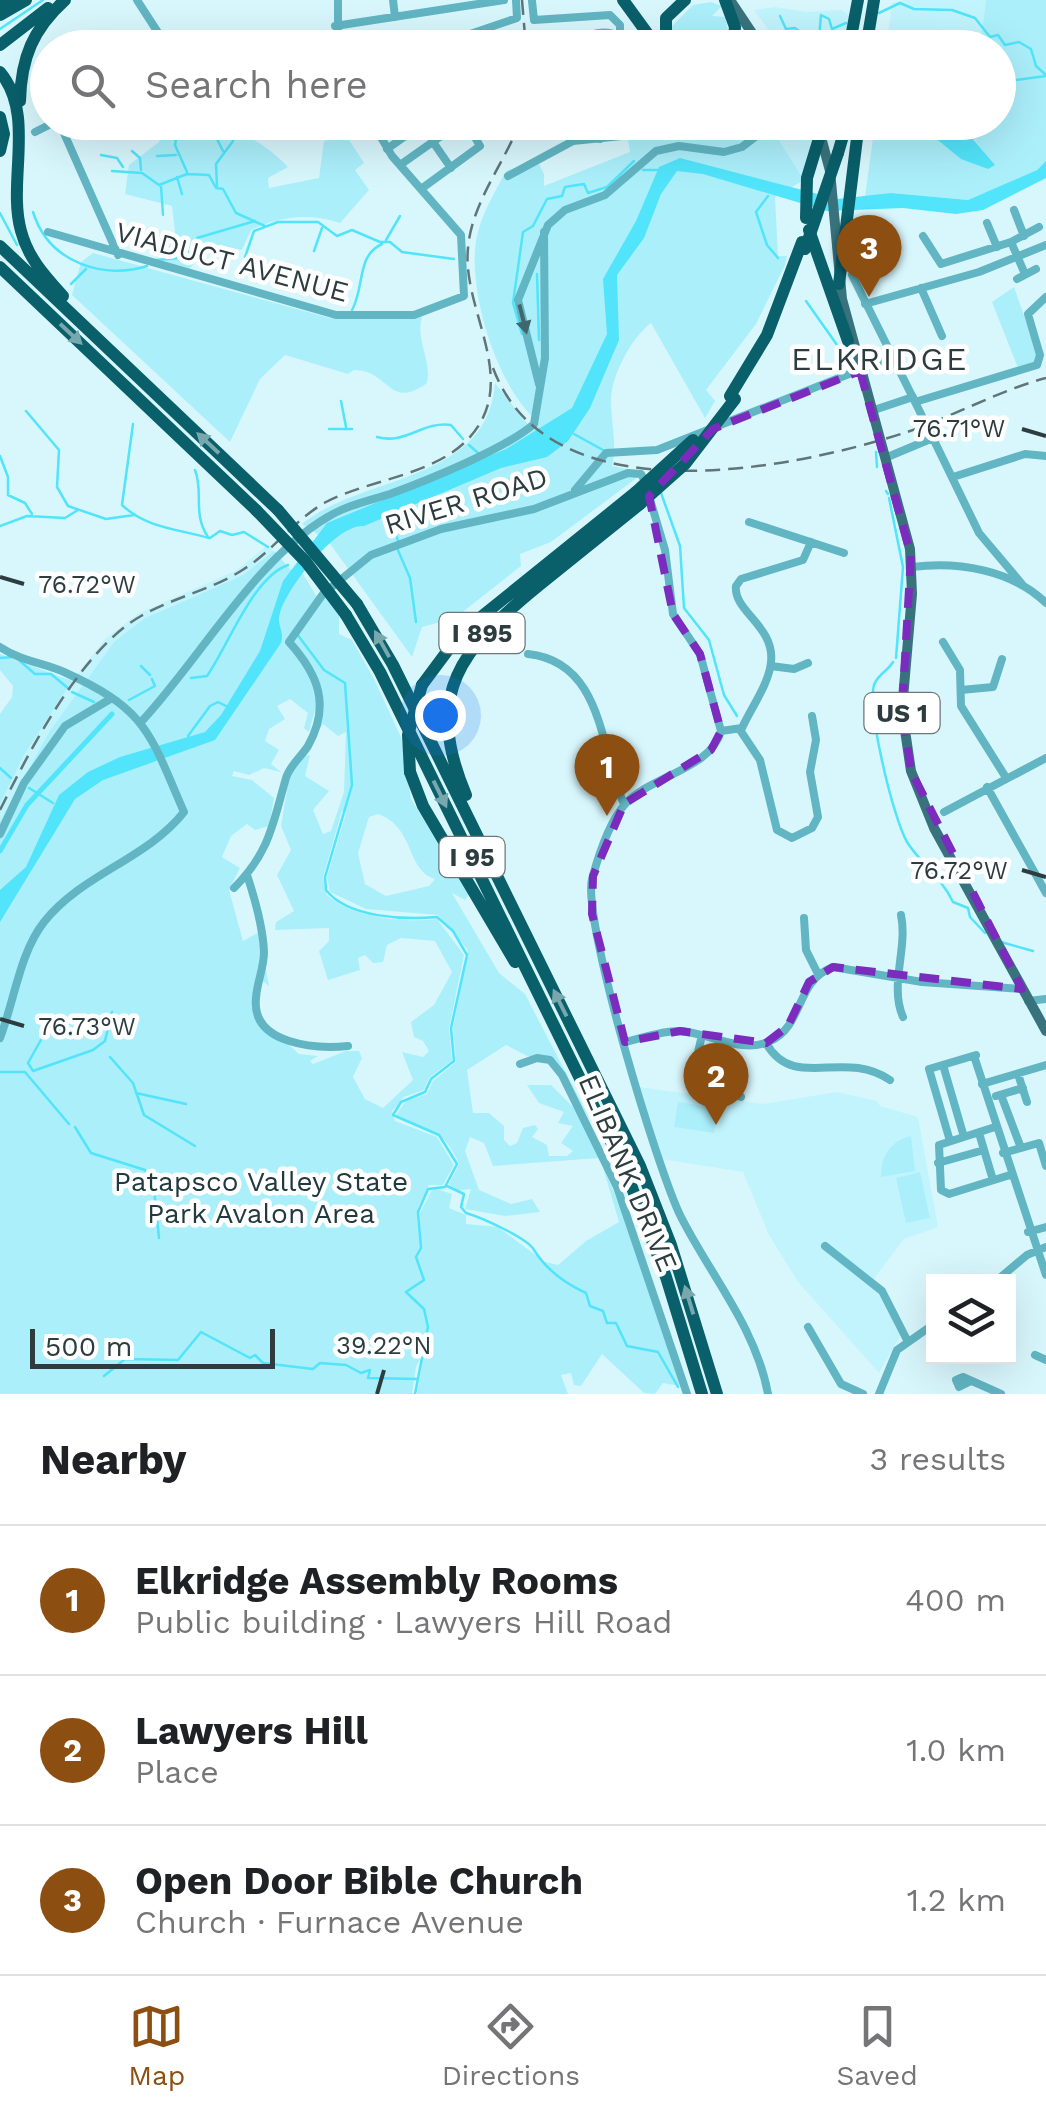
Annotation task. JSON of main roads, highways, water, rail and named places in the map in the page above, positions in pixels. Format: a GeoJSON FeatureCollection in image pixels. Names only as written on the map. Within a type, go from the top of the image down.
{"type":"FeatureCollection","features":[{"type":"Feature","properties":{"kind":"highway"},"geometry":{"type":"LineString","coordinates":[[0,4],[9,0]]}},
{"type":"Feature","properties":{"kind":"highway"},"geometry":{"type":"LineString","coordinates":[[0,15],[26,0]]}},
{"type":"Feature","properties":{"kind":"highway"},"geometry":{"type":"LineString","coordinates":[[0,45],[61,0]]}},
{"type":"Feature","properties":{"kind":"highway"},"geometry":{"type":"LineString","coordinates":[[38,30],[61,0]]}},
{"type":"Feature","properties":{"kind":"highway"},"geometry":{"type":"LineString","coordinates":[[623,0],[647,30]]}},
{"type":"Feature","properties":{"kind":"highway"},"geometry":{"type":"LineString","coordinates":[[664,30],[666,18],[684,0]]}},
{"type":"Feature","properties":{"kind":"highway"},"geometry":{"type":"LineString","coordinates":[[727,0],[735,30]]}},
{"type":"Feature","properties":{"kind":"highway"},"geometry":{"type":"LineString","coordinates":[[853,30],[861,0]]}},
{"type":"Feature","properties":{"kind":"highway"},"geometry":{"type":"LineString","coordinates":[[859,30],[861,0]]}},
{"type":"Feature","properties":{"kind":"highway"},"geometry":{"type":"LineString","coordinates":[[870,30],[874,0]]}},
{"type":"Feature","properties":{"kind":"highway"},"geometry":{"type":"LineString","coordinates":[[18,154],[30,47]]}},
{"type":"Feature","properties":{"kind":"highway"},"geometry":{"type":"LineString","coordinates":[[0,72],[16,106],[18,212],[28,250],[48,279],[130,370]]}},
{"type":"Feature","properties":{"kind":"highway"},"geometry":{"type":"LineString","coordinates":[[0,118],[4,134],[0,151]]}},
{"type":"Feature","properties":{"kind":"highway"},"geometry":{"type":"LineString","coordinates":[[814,140],[807,178],[806,218],[848,341]]}},
{"type":"Feature","properties":{"kind":"highway","name":"I 895"},"geometry":{"type":"LineString","coordinates":[[488,857],[455,768],[449,740],[451,699],[462,661],[491,624],[638,498],[733,398],[769,342],[839,140]]}},
{"type":"Feature","properties":{"kind":"highway"},"geometry":{"type":"LineString","coordinates":[[839,284],[836,218],[853,164],[856,140]]}},
{"type":"Feature","properties":{"kind":"highway","name":"I 95"},"geometry":{"type":"LineString","coordinates":[[0,246],[278,510],[357,604],[393,665],[640,1166],[676,1260],[717,1394]]}},
{"type":"Feature","properties":{"kind":"highway","name":"I 95"},"geometry":{"type":"LineString","coordinates":[[0,270],[256,510],[306,562],[346,615],[380,672],[638,1200],[702,1394]]}},
{"type":"Feature","properties":{"kind":"highway","name":"I 895"},"geometry":{"type":"LineString","coordinates":[[561,1037],[423,806],[410,772],[410,726],[422,685],[460,634],[638,498]]}},
{"type":"Feature","properties":{"kind":"main road"},"geometry":{"type":"LineString","coordinates":[[727,0],[749,30]]}},
{"type":"Feature","properties":{"kind":"main road"},"geometry":{"type":"LineString","coordinates":[[738,0],[752,30]]}},
{"type":"Feature","properties":{"kind":"main road","name":"US 1"},"geometry":{"type":"LineString","coordinates":[[822,140],[836,218],[836,292],[860,371]]}},
{"type":"Feature","properties":{"kind":"main road","name":"US 1"},"geometry":{"type":"LineString","coordinates":[[839,284],[915,562],[902,699],[909,763],[925,810],[1046,1031]]}},
{"type":"Feature","properties":{"kind":"water"},"geometry":{"type":"Polygon","coordinates":[[[938,140],[973,140],[995,165],[988,169],[961,159],[938,140]]]}},
{"type":"Feature","properties":{"kind":"water"},"geometry":{"type":"Polygon","coordinates":[[[680,158],[837,199],[891,193],[968,200],[1037,170],[1046,161],[1046,178],[983,210],[956,214],[903,208],[827,211],[703,174],[677,171],[661,194],[644,238],[617,275],[619,340],[590,408],[568,441],[547,457],[501,468],[353,528],[327,545],[292,588],[279,617],[281,643],[215,740],[103,780],[75,799],[0,922],[0,890],[26,867],[59,795],[88,772],[120,757],[205,732],[221,715],[260,651],[283,581],[327,523],[506,449],[572,408],[607,334],[603,279],[636,221],[659,167],[680,158]]]}},
{"type":"Feature","properties":{"kind":"waterway"},"geometry":{"type":"LineString","coordinates":[[0,29],[43,0]]}},
{"type":"Feature","properties":{"kind":"waterway"},"geometry":{"type":"LineString","coordinates":[[879,13],[900,3],[914,9],[951,10]]}},
{"type":"Feature","properties":{"kind":"waterway"},"geometry":{"type":"LineString","coordinates":[[952,10],[975,18],[984,30]]}},
{"type":"Feature","properties":{"kind":"waterway"},"geometry":{"type":"LineString","coordinates":[[820,30],[821,15],[829,19],[832,29],[846,23]]}},
{"type":"Feature","properties":{"kind":"waterway"},"geometry":{"type":"LineString","coordinates":[[780,16],[786,29],[798,30]]}},
{"type":"Feature","properties":{"kind":"waterway"},"geometry":{"type":"LineString","coordinates":[[1016,43],[1031,49],[1036,66],[1046,75]]}},
{"type":"Feature","properties":{"kind":"waterway"},"geometry":{"type":"LineString","coordinates":[[1016,80],[1046,76]]}},
{"type":"Feature","properties":{"kind":"waterway"},"geometry":{"type":"LineString","coordinates":[[176,140],[187,172]]}},
{"type":"Feature","properties":{"kind":"waterway"},"geometry":{"type":"LineString","coordinates":[[218,140],[223,151]]}},
{"type":"Feature","properties":{"kind":"waterway"},"geometry":{"type":"LineString","coordinates":[[217,186],[216,164],[233,141]]}},
{"type":"Feature","properties":{"kind":"waterway"},"geometry":{"type":"LineString","coordinates":[[132,151],[140,158],[141,170]]}},
{"type":"Feature","properties":{"kind":"waterway"},"geometry":{"type":"LineString","coordinates":[[101,155],[117,158],[123,167]]}},
{"type":"Feature","properties":{"kind":"waterway"},"geometry":{"type":"LineString","coordinates":[[157,156],[176,155]]}},
{"type":"Feature","properties":{"kind":"waterway"},"geometry":{"type":"LineString","coordinates":[[522,334],[513,303],[523,232],[533,226],[547,199],[562,196],[565,187],[584,184],[588,193],[607,187],[634,161]]}},
{"type":"Feature","properties":{"kind":"waterway"},"geometry":{"type":"LineString","coordinates":[[643,170],[657,170]]}},
{"type":"Feature","properties":{"kind":"waterway"},"geometry":{"type":"LineString","coordinates":[[112,171],[142,173],[159,185],[187,174],[209,175],[216,188],[223,189],[236,213],[265,226]]}},
{"type":"Feature","properties":{"kind":"waterway"},"geometry":{"type":"LineString","coordinates":[[177,177],[182,194]]}},
{"type":"Feature","properties":{"kind":"waterway"},"geometry":{"type":"LineString","coordinates":[[161,186],[163,215]]}},
{"type":"Feature","properties":{"kind":"waterway"},"geometry":{"type":"LineString","coordinates":[[768,196],[756,212],[767,245],[778,258]]}},
{"type":"Feature","properties":{"kind":"waterway"},"geometry":{"type":"LineString","coordinates":[[33,212],[52,245],[82,264],[115,271],[147,266]]}},
{"type":"Feature","properties":{"kind":"waterway"},"geometry":{"type":"LineString","coordinates":[[0,213],[17,245]]}},
{"type":"Feature","properties":{"kind":"waterway"},"geometry":{"type":"LineString","coordinates":[[386,240],[400,216]]}},
{"type":"Feature","properties":{"kind":"waterway"},"geometry":{"type":"LineString","coordinates":[[156,260],[179,258],[194,249],[197,238],[255,221]]}},
{"type":"Feature","properties":{"kind":"waterway"},"geometry":{"type":"LineString","coordinates":[[245,257],[254,231],[278,222],[318,222],[337,236],[352,230],[380,242],[390,242],[402,252],[454,259]]}},
{"type":"Feature","properties":{"kind":"waterway"},"geometry":{"type":"LineString","coordinates":[[314,251],[322,228]]}},
{"type":"Feature","properties":{"kind":"waterway"},"geometry":{"type":"LineString","coordinates":[[352,310],[368,256],[382,244]]}},
{"type":"Feature","properties":{"kind":"waterway"},"geometry":{"type":"LineString","coordinates":[[71,284],[86,269]]}},
{"type":"Feature","properties":{"kind":"waterway"},"geometry":{"type":"LineString","coordinates":[[537,274],[539,340]]}},
{"type":"Feature","properties":{"kind":"waterway"},"geometry":{"type":"LineString","coordinates":[[806,301],[842,352]]}},
{"type":"Feature","properties":{"kind":"waterway"},"geometry":{"type":"LineString","coordinates":[[341,401],[346,427]]}},
{"type":"Feature","properties":{"kind":"waterway"},"geometry":{"type":"LineString","coordinates":[[26,411],[59,450],[57,487],[68,506],[106,519],[134,515]]}},
{"type":"Feature","properties":{"kind":"waterway"},"geometry":{"type":"LineString","coordinates":[[133,424],[122,505],[152,523],[209,538]]}},
{"type":"Feature","properties":{"kind":"waterway"},"geometry":{"type":"LineString","coordinates":[[377,437],[397,438],[431,426],[451,425],[463,439]]}},
{"type":"Feature","properties":{"kind":"waterway"},"geometry":{"type":"LineString","coordinates":[[329,429],[352,429]]}},
{"type":"Feature","properties":{"kind":"waterway"},"geometry":{"type":"LineString","coordinates":[[574,434],[603,450]]}},
{"type":"Feature","properties":{"kind":"waterway"},"geometry":{"type":"LineString","coordinates":[[469,445],[478,453]]}},
{"type":"Feature","properties":{"kind":"waterway"},"geometry":{"type":"LineString","coordinates":[[876,452],[877,467]]}},
{"type":"Feature","properties":{"kind":"waterway"},"geometry":{"type":"LineString","coordinates":[[0,456],[8,477],[8,495],[25,503],[32,514]]}},
{"type":"Feature","properties":{"kind":"waterway"},"geometry":{"type":"LineString","coordinates":[[195,470],[200,520],[208,537]]}},
{"type":"Feature","properties":{"kind":"waterway"},"geometry":{"type":"LineString","coordinates":[[661,493],[680,546],[684,608],[709,640],[724,695],[737,716]]}},
{"type":"Feature","properties":{"kind":"waterway"},"geometry":{"type":"LineString","coordinates":[[889,498],[903,567],[896,658]]}},
{"type":"Feature","properties":{"kind":"waterway"},"geometry":{"type":"LineString","coordinates":[[0,526],[27,516],[65,518],[78,510]]}},
{"type":"Feature","properties":{"kind":"waterway"},"geometry":{"type":"LineString","coordinates":[[389,511],[398,541]]}},
{"type":"Feature","properties":{"kind":"waterway"},"geometry":{"type":"LineString","coordinates":[[210,538],[220,531],[232,535],[244,532],[268,547]]}},
{"type":"Feature","properties":{"kind":"waterway"},"geometry":{"type":"LineString","coordinates":[[397,548],[410,578],[416,622]]}},
{"type":"Feature","properties":{"kind":"waterway"},"geometry":{"type":"LineString","coordinates":[[191,678],[207,676],[253,597],[275,572],[288,565]]}},
{"type":"Feature","properties":{"kind":"waterway"},"geometry":{"type":"LineString","coordinates":[[297,634],[324,670],[345,683],[352,785],[325,877],[326,890],[362,912],[437,917],[453,931],[467,955],[451,1028],[454,1061],[431,1079],[425,1092],[401,1102],[393,1115],[439,1135],[457,1164],[445,1187],[428,1189],[418,1212],[421,1248],[416,1257],[424,1280],[406,1292],[424,1309],[428,1327],[415,1394]]}},
{"type":"Feature","properties":{"kind":"waterway"},"geometry":{"type":"LineString","coordinates":[[0,658],[13,657]]}},
{"type":"Feature","properties":{"kind":"waterway"},"geometry":{"type":"LineString","coordinates":[[20,661],[35,674],[51,674],[69,689]]}},
{"type":"Feature","properties":{"kind":"waterway"},"geometry":{"type":"LineString","coordinates":[[893,662],[876,681],[873,698],[883,764],[901,829],[953,902],[968,908],[970,917],[985,933]]}},
{"type":"Feature","properties":{"kind":"waterway"},"geometry":{"type":"LineString","coordinates":[[141,666],[150,675]]}},
{"type":"Feature","properties":{"kind":"waterway"},"geometry":{"type":"LineString","coordinates":[[129,700],[155,686],[152,679]]}},
{"type":"Feature","properties":{"kind":"waterway"},"geometry":{"type":"LineString","coordinates":[[72,692],[94,702]]}},
{"type":"Feature","properties":{"kind":"waterway"},"geometry":{"type":"LineString","coordinates":[[188,736],[210,706],[218,702],[226,706]]}},
{"type":"Feature","properties":{"kind":"waterway"},"geometry":{"type":"LineString","coordinates":[[0,851],[27,805],[112,714]]}},
{"type":"Feature","properties":{"kind":"waterway"},"geometry":{"type":"LineString","coordinates":[[0,768],[11,778]]}},
{"type":"Feature","properties":{"kind":"waterway"},"geometry":{"type":"LineString","coordinates":[[29,788],[53,803]]}},
{"type":"Feature","properties":{"kind":"waterway"},"geometry":{"type":"LineString","coordinates":[[1001,942],[1033,951]]}},
{"type":"Feature","properties":{"kind":"waterway"},"geometry":{"type":"LineString","coordinates":[[46,1031],[28,1063],[33,1071],[93,1050],[105,1041],[112,1012]]}},
{"type":"Feature","properties":{"kind":"waterway"},"geometry":{"type":"LineString","coordinates":[[110,1057],[133,1083],[144,1115],[195,1146]]}},
{"type":"Feature","properties":{"kind":"waterway"},"geometry":{"type":"LineString","coordinates":[[0,1072],[25,1072],[69,1124]]}},
{"type":"Feature","properties":{"kind":"waterway"},"geometry":{"type":"LineString","coordinates":[[136,1093],[186,1104]]}},
{"type":"Feature","properties":{"kind":"waterway"},"geometry":{"type":"LineString","coordinates":[[75,1127],[91,1153],[145,1170],[154,1189],[159,1238]]}},
{"type":"Feature","properties":{"kind":"waterway"},"geometry":{"type":"LineString","coordinates":[[447,1186],[464,1194],[461,1207],[466,1213],[523,1240],[556,1275],[586,1293],[590,1306],[603,1311],[607,1323],[616,1323],[627,1346],[658,1352],[678,1387]]}},
{"type":"Feature","properties":{"kind":"waterway"},"geometry":{"type":"LineString","coordinates":[[104,1376],[125,1359],[178,1360],[201,1332],[250,1358],[255,1355],[263,1363],[313,1369],[320,1363],[346,1365],[361,1373],[370,1370],[368,1378],[417,1379]]}},
{"type":"Feature","properties":{"kind":"railway"},"geometry":{"type":"LineString","coordinates":[[522,0],[524,30]]}},
{"type":"Feature","properties":{"kind":"railway"},"geometry":{"type":"LineString","coordinates":[[0,810],[59,703],[98,652],[119,632],[154,609],[244,569],[326,502],[449,455],[479,425],[488,404],[491,382],[468,270],[468,248],[482,199],[512,140]]}},
{"type":"Feature","properties":{"kind":"railway"},"geometry":{"type":"LineString","coordinates":[[493,368],[522,415],[565,447],[617,464],[676,471],[799,460],[856,447],[922,427],[1046,378]]}},
{"type":"Feature","properties":{"kind":"place","name":"Open Door Bible Church"},"geometry":{"type":"Point","coordinates":[869,297]}},
{"type":"Feature","properties":{"kind":"place","name":"Elkridge Assembly Rooms"},"geometry":{"type":"Point","coordinates":[607,816]}},
{"type":"Feature","properties":{"kind":"place","name":"Lawyers Hill"},"geometry":{"type":"Point","coordinates":[716,1125]}},
{"type":"Feature","properties":{"kind":"district","name":"ELKRIDGE"},"geometry":{"type":"Point","coordinates":[880,359]}},
{"type":"Feature","properties":{"kind":"park label","name":"Patapsco Valley State Park Avalon Area"},"geometry":{"type":"Point","coordinates":[261,1197]}}]}
